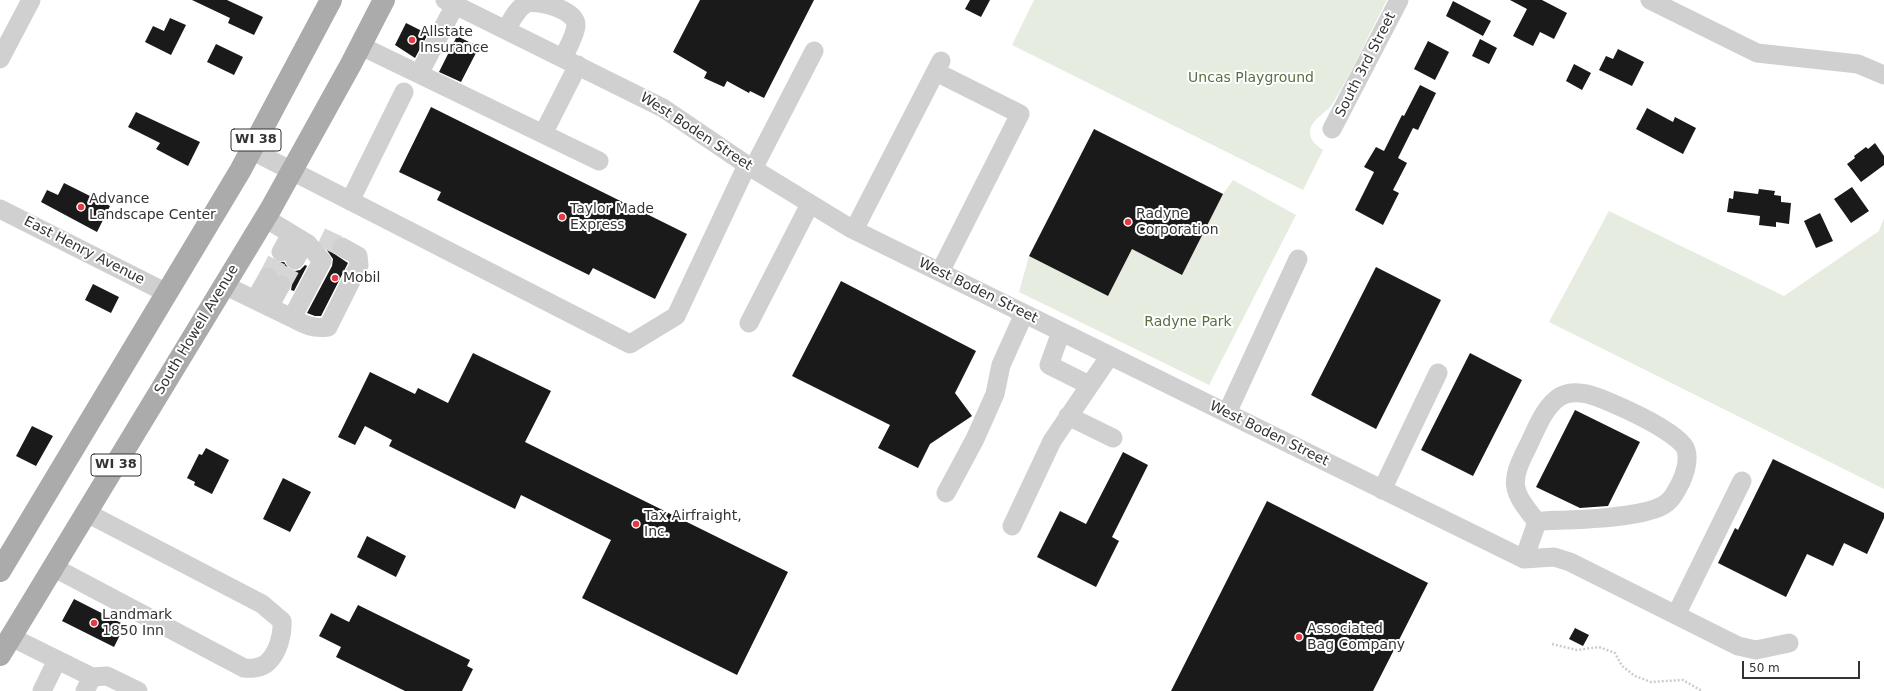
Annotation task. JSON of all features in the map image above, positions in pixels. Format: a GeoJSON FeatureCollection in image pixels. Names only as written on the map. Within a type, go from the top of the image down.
{"type":"FeatureCollection","features":[{"type":"Feature","properties":{"kind":"main road","name":"WI 38"},"geometry":{"type":"LineString","coordinates":[[0,571],[251,150],[331,0]]}},
{"type":"Feature","properties":{"kind":"main road","name":"South Howell Avenue"},"geometry":{"type":"LineString","coordinates":[[5,646],[265,218],[384,0]]}},
{"type":"Feature","properties":{"kind":"street"},"geometry":{"type":"LineString","coordinates":[[0,59],[31,0]]}},
{"type":"Feature","properties":{"kind":"street","name":"South 3rd Street"},"geometry":{"type":"LineString","coordinates":[[1332,129],[1399,0]]}},
{"type":"Feature","properties":{"kind":"street"},"geometry":{"type":"LineString","coordinates":[[1650,0],[1757,53],[1858,64],[1884,74]]}},
{"type":"Feature","properties":{"kind":"street"},"geometry":{"type":"LineString","coordinates":[[506,30],[518,11],[528,3],[538,1],[553,5],[568,13],[575,20],[576,26],[570,62],[543,134]]}},
{"type":"Feature","properties":{"kind":"street"},"geometry":{"type":"LineString","coordinates":[[419,74],[450,2]]}},
{"type":"Feature","properties":{"kind":"street","name":"West Boden Street"},"geometry":{"type":"LineString","coordinates":[[450,2],[663,108],[750,167],[854,230],[1109,357],[1524,559]]}},
{"type":"Feature","properties":{"kind":"street"},"geometry":{"type":"LineString","coordinates":[[360,46],[598,161]]}},
{"type":"Feature","properties":{"kind":"street"},"geometry":{"type":"LineString","coordinates":[[251,150],[630,344],[676,316],[750,167],[814,51]]}},
{"type":"Feature","properties":{"kind":"street"},"geometry":{"type":"LineString","coordinates":[[854,230],[939,66],[1020,114],[940,272]]}},
{"type":"Feature","properties":{"kind":"street"},"geometry":{"type":"LineString","coordinates":[[350,201],[404,92]]}},
{"type":"Feature","properties":{"kind":"street"},"geometry":{"type":"LineString","coordinates":[[749,323],[810,204]]}},
{"type":"Feature","properties":{"kind":"street","name":"East Henry Avenue"},"geometry":{"type":"LineString","coordinates":[[0,209],[167,293]]}},
{"type":"Feature","properties":{"kind":"street"},"geometry":{"type":"LineString","coordinates":[[265,218],[304,237],[322,261],[292,318]]}},
{"type":"Feature","properties":{"kind":"street"},"geometry":{"type":"LineString","coordinates":[[288,256],[304,237]]}},
{"type":"Feature","properties":{"kind":"street"},"geometry":{"type":"LineString","coordinates":[[224,285],[306,326],[316,329],[328,327],[359,265],[358,256],[342,248]]}},
{"type":"Feature","properties":{"kind":"street"},"geometry":{"type":"LineString","coordinates":[[1227,414],[1298,259]]}},
{"type":"Feature","properties":{"kind":"street"},"geometry":{"type":"LineString","coordinates":[[262,304],[275,281]]}},
{"type":"Feature","properties":{"kind":"street"},"geometry":{"type":"LineString","coordinates":[[946,493],[975,439],[995,394],[1001,365],[1024,314]]}},
{"type":"Feature","properties":{"kind":"street"},"geometry":{"type":"LineString","coordinates":[[1060,332],[1049,365],[1089,385]]}},
{"type":"Feature","properties":{"kind":"street"},"geometry":{"type":"LineString","coordinates":[[1012,526],[1052,441],[1109,357]]}},
{"type":"Feature","properties":{"kind":"street"},"geometry":{"type":"LineString","coordinates":[[1382,490],[1438,373]]}},
{"type":"Feature","properties":{"kind":"street"},"geometry":{"type":"LineString","coordinates":[[1574,392],[1588,394],[1612,404],[1658,426],[1676,437],[1686,449],[1687,462],[1682,479],[1673,496],[1664,505],[1634,513],[1537,522],[1520,500],[1514,479],[1519,464],[1548,406],[1561,396],[1574,392]]}},
{"type":"Feature","properties":{"kind":"street"},"geometry":{"type":"LineString","coordinates":[[1068,416],[1113,438]]}},
{"type":"Feature","properties":{"kind":"street"},"geometry":{"type":"LineString","coordinates":[[1676,615],[1742,481]]}},
{"type":"Feature","properties":{"kind":"street"},"geometry":{"type":"LineString","coordinates":[[53,567],[244,668],[253,669],[267,663],[278,646],[283,632],[282,622],[262,604],[87,513]]}},
{"type":"Feature","properties":{"kind":"street"},"geometry":{"type":"LineString","coordinates":[[1537,522],[1524,559],[1554,558],[1570,562],[1738,646],[1756,650],[1789,643]]}},
{"type":"Feature","properties":{"kind":"street"},"geometry":{"type":"LineString","coordinates":[[5,646],[57,660],[89,684],[107,676],[138,691]]}},
{"type":"Feature","properties":{"kind":"street"},"geometry":{"type":"LineString","coordinates":[[42,691],[57,660]]}},
{"type":"Feature","properties":{"kind":"path"},"geometry":{"type":"LineString","coordinates":[[1552,644],[1577,650],[1599,647],[1615,653],[1622,666],[1635,676],[1652,682],[1683,680],[1702,691]]}},
{"type":"Feature","properties":{"kind":"green space","name":"Uncas Playground"},"geometry":{"type":"Polygon","coordinates":[[[1034,0],[1387,0],[1333,103],[1311,126],[1310,134],[1312,140],[1323,150],[1303,190],[1012,45],[1034,0]]]}},
{"type":"Feature","properties":{"kind":"green space","name":"Radyne Park"},"geometry":{"type":"Polygon","coordinates":[[[1233,180],[1296,215],[1209,385],[1019,292],[1029,256],[1108,296],[1132,249],[1182,275],[1223,194],[1233,180]]]}},
{"type":"Feature","properties":{"kind":"green space"},"geometry":{"type":"Polygon","coordinates":[[[1609,211],[1784,296],[1879,231],[1884,218],[1884,489],[1549,322],[1609,211]]]}},
{"type":"Feature","properties":{"kind":"building"},"geometry":{"type":"Polygon","coordinates":[[[192,0],[227,0],[263,17],[254,35],[228,23],[230,18],[192,0]]]}},
{"type":"Feature","properties":{"kind":"building"},"geometry":{"type":"Polygon","coordinates":[[[700,0],[814,0],[764,98],[750,91],[749,93],[727,81],[724,87],[704,78],[707,72],[673,52],[700,0]]]}},
{"type":"Feature","properties":{"kind":"building"},"geometry":{"type":"Polygon","coordinates":[[[970,0],[990,0],[981,17],[965,9],[970,0]]]}},
{"type":"Feature","properties":{"kind":"building"},"geometry":{"type":"Polygon","coordinates":[[[1510,0],[1542,0],[1567,13],[1554,39],[1540,32],[1533,46],[1513,36],[1527,9],[1510,0]]]}},
{"type":"Feature","properties":{"kind":"building"},"geometry":{"type":"Polygon","coordinates":[[[1453,1],[1491,21],[1483,36],[1446,16],[1453,1]]]}},
{"type":"Feature","properties":{"kind":"building"},"geometry":{"type":"Polygon","coordinates":[[[170,18],[186,25],[171,55],[145,42],[153,26],[164,31],[170,18]]]}},
{"type":"Feature","properties":{"kind":"building","name":"Allstate Insurance"},"geometry":{"type":"Polygon","coordinates":[[[406,23],[428,34],[415,58],[395,45],[406,23]]]}},
{"type":"Feature","properties":{"kind":"building"},"geometry":{"type":"Polygon","coordinates":[[[457,36],[479,47],[461,82],[439,72],[457,36]]]}},
{"type":"Feature","properties":{"kind":"building"},"geometry":{"type":"Polygon","coordinates":[[[1480,39],[1497,48],[1489,64],[1472,56],[1480,39]]]}},
{"type":"Feature","properties":{"kind":"building"},"geometry":{"type":"Polygon","coordinates":[[[1428,41],[1449,52],[1435,80],[1414,69],[1428,41]]]}},
{"type":"Feature","properties":{"kind":"building"},"geometry":{"type":"Polygon","coordinates":[[[216,44],[243,57],[234,75],[207,62],[216,44]]]}},
{"type":"Feature","properties":{"kind":"building"},"geometry":{"type":"Polygon","coordinates":[[[1618,49],[1644,62],[1632,86],[1599,70],[1606,56],[1613,59],[1618,49]]]}},
{"type":"Feature","properties":{"kind":"building"},"geometry":{"type":"Polygon","coordinates":[[[1574,64],[1591,73],[1582,90],[1566,81],[1574,64]]]}},
{"type":"Feature","properties":{"kind":"building"},"geometry":{"type":"Polygon","coordinates":[[[1420,85],[1436,93],[1418,130],[1413,128],[1398,158],[1407,163],[1393,190],[1399,193],[1383,225],[1355,210],[1374,172],[1364,167],[1376,147],[1384,151],[1402,115],[1404,116],[1420,85]]]}},
{"type":"Feature","properties":{"kind":"building","name":"Taylor Made Express"},"geometry":{"type":"Polygon","coordinates":[[[431,107],[687,234],[655,299],[593,268],[589,275],[437,200],[441,192],[399,172],[431,107]]]}},
{"type":"Feature","properties":{"kind":"building"},"geometry":{"type":"Polygon","coordinates":[[[1647,108],[1673,122],[1675,117],[1696,128],[1683,154],[1636,129],[1647,108]]]}},
{"type":"Feature","properties":{"kind":"building"},"geometry":{"type":"Polygon","coordinates":[[[136,112],[200,142],[188,166],[156,149],[160,143],[128,127],[136,112]]]}},
{"type":"Feature","properties":{"kind":"building","name":"Radyne Corporation"},"geometry":{"type":"Polygon","coordinates":[[[1094,129],[1223,194],[1182,275],[1132,249],[1108,296],[1029,256],[1094,129]]]}},
{"type":"Feature","properties":{"kind":"building"},"geometry":{"type":"Polygon","coordinates":[[[1875,143],[1884,156],[1884,165],[1861,182],[1847,164],[1855,158],[1854,156],[1866,147],[1868,149],[1875,143]]]}},
{"type":"Feature","properties":{"kind":"building","name":"Advance Landscape Center"},"geometry":{"type":"Polygon","coordinates":[[[64,183],[110,206],[97,232],[41,202],[47,190],[58,195],[64,183]]]}},
{"type":"Feature","properties":{"kind":"building"},"geometry":{"type":"Polygon","coordinates":[[[1852,187],[1869,211],[1851,223],[1834,199],[1852,187]]]}},
{"type":"Feature","properties":{"kind":"building"},"geometry":{"type":"Polygon","coordinates":[[[1759,189],[1775,191],[1774,195],[1781,196],[1781,202],[1791,203],[1789,224],[1776,222],[1776,227],[1759,225],[1760,216],[1727,212],[1729,198],[1733,199],[1734,191],[1758,194],[1759,189]]]}},
{"type":"Feature","properties":{"kind":"building"},"geometry":{"type":"Polygon","coordinates":[[[1820,213],[1833,241],[1816,248],[1804,221],[1820,213]]]}},
{"type":"Feature","properties":{"kind":"building"},"geometry":{"type":"Polygon","coordinates":[[[328,237],[334,240],[331,247],[333,253],[348,263],[321,316],[315,316],[307,313],[332,266],[333,259],[324,246],[328,237]]]}},
{"type":"Feature","properties":{"kind":"building"},"geometry":{"type":"Polygon","coordinates":[[[272,258],[276,262],[284,262],[289,269],[295,271],[300,270],[305,265],[307,266],[294,291],[291,290],[292,284],[286,275],[278,275],[274,268],[268,266],[272,258]]]}},
{"type":"Feature","properties":{"kind":"building"},"geometry":{"type":"Polygon","coordinates":[[[1376,267],[1441,300],[1376,429],[1311,395],[1376,267]]]}},
{"type":"Feature","properties":{"kind":"building"},"geometry":{"type":"Polygon","coordinates":[[[841,281],[976,351],[955,393],[972,416],[930,444],[918,468],[878,448],[890,425],[792,376],[841,281]]]}},
{"type":"Feature","properties":{"kind":"building"},"geometry":{"type":"Polygon","coordinates":[[[93,284],[119,297],[111,313],[85,300],[93,284]]]}},
{"type":"Feature","properties":{"kind":"building","name":"Tax Airfraight, Inc."},"geometry":{"type":"Polygon","coordinates":[[[473,353],[551,391],[525,442],[788,572],[737,675],[582,598],[611,540],[521,495],[515,509],[389,446],[392,440],[365,426],[355,445],[338,437],[370,372],[415,394],[418,388],[448,403],[473,353]]]}},
{"type":"Feature","properties":{"kind":"building"},"geometry":{"type":"Polygon","coordinates":[[[1470,353],[1522,380],[1473,476],[1421,450],[1470,353]]]}},
{"type":"Feature","properties":{"kind":"building"},"geometry":{"type":"Polygon","coordinates":[[[1575,410],[1640,442],[1608,506],[1580,508],[1536,487],[1575,410]]]}},
{"type":"Feature","properties":{"kind":"building"},"geometry":{"type":"Polygon","coordinates":[[[32,426],[53,436],[36,466],[16,456],[32,426]]]}},
{"type":"Feature","properties":{"kind":"building"},"geometry":{"type":"Polygon","coordinates":[[[206,448],[229,460],[212,494],[194,485],[195,482],[187,478],[199,454],[202,455],[206,448]]]}},
{"type":"Feature","properties":{"kind":"building"},"geometry":{"type":"Polygon","coordinates":[[[1123,452],[1148,465],[1112,537],[1119,541],[1096,587],[1037,557],[1060,511],[1086,524],[1123,452]]]}},
{"type":"Feature","properties":{"kind":"building"},"geometry":{"type":"Polygon","coordinates":[[[1773,459],[1884,513],[1884,518],[1867,554],[1844,543],[1833,566],[1807,554],[1786,597],[1718,563],[1735,528],[1738,530],[1773,459]]]}},
{"type":"Feature","properties":{"kind":"building"},"geometry":{"type":"Polygon","coordinates":[[[283,478],[311,492],[290,532],[263,519],[283,478]]]}},
{"type":"Feature","properties":{"kind":"building","name":"Associated Bag Company"},"geometry":{"type":"Polygon","coordinates":[[[1267,501],[1428,583],[1373,691],[1171,691],[1267,501]]]}},
{"type":"Feature","properties":{"kind":"building"},"geometry":{"type":"Polygon","coordinates":[[[367,536],[406,556],[396,577],[357,557],[367,536]]]}},
{"type":"Feature","properties":{"kind":"building","name":"Landmark 1850 Inn"},"geometry":{"type":"Polygon","coordinates":[[[74,599],[125,625],[114,647],[62,621],[74,599]]]}},
{"type":"Feature","properties":{"kind":"building"},"geometry":{"type":"Polygon","coordinates":[[[358,605],[470,660],[467,666],[473,669],[462,691],[405,691],[336,657],[341,647],[319,636],[331,613],[349,622],[358,605]]]}},
{"type":"Feature","properties":{"kind":"building"},"geometry":{"type":"Polygon","coordinates":[[[1575,628],[1589,635],[1583,646],[1569,639],[1575,628]]]}},
{"type":"Feature","properties":{"kind":"tunnel"},"geometry":{"type":"LineString","coordinates":[[321,237],[342,247]]}},
{"type":"Feature","properties":{"kind":"tunnel"},"geometry":{"type":"LineString","coordinates":[[268,277],[281,252]]}},
{"type":"Feature","properties":{"kind":"tunnel"},"geometry":{"type":"LineString","coordinates":[[281,285],[295,260]]}},
{"type":"Feature","properties":{"kind":"place","name":"Allstate Insurance"},"geometry":{"type":"Point","coordinates":[412,40]}},
{"type":"Feature","properties":{"kind":"place","name":"Advance Landscape Center"},"geometry":{"type":"Point","coordinates":[81,207]}},
{"type":"Feature","properties":{"kind":"place","name":"Taylor Made Express"},"geometry":{"type":"Point","coordinates":[562,217]}},
{"type":"Feature","properties":{"kind":"place","name":"Radyne Corporation"},"geometry":{"type":"Point","coordinates":[1128,222]}},
{"type":"Feature","properties":{"kind":"place","name":"Mobil"},"geometry":{"type":"Point","coordinates":[335,278]}},
{"type":"Feature","properties":{"kind":"place","name":"Tax Airfraight, Inc."},"geometry":{"type":"Point","coordinates":[636,524]}},
{"type":"Feature","properties":{"kind":"place","name":"Landmark 1850 Inn"},"geometry":{"type":"Point","coordinates":[94,623]}},
{"type":"Feature","properties":{"kind":"place","name":"Associated Bag Company"},"geometry":{"type":"Point","coordinates":[1299,637]}}]}
